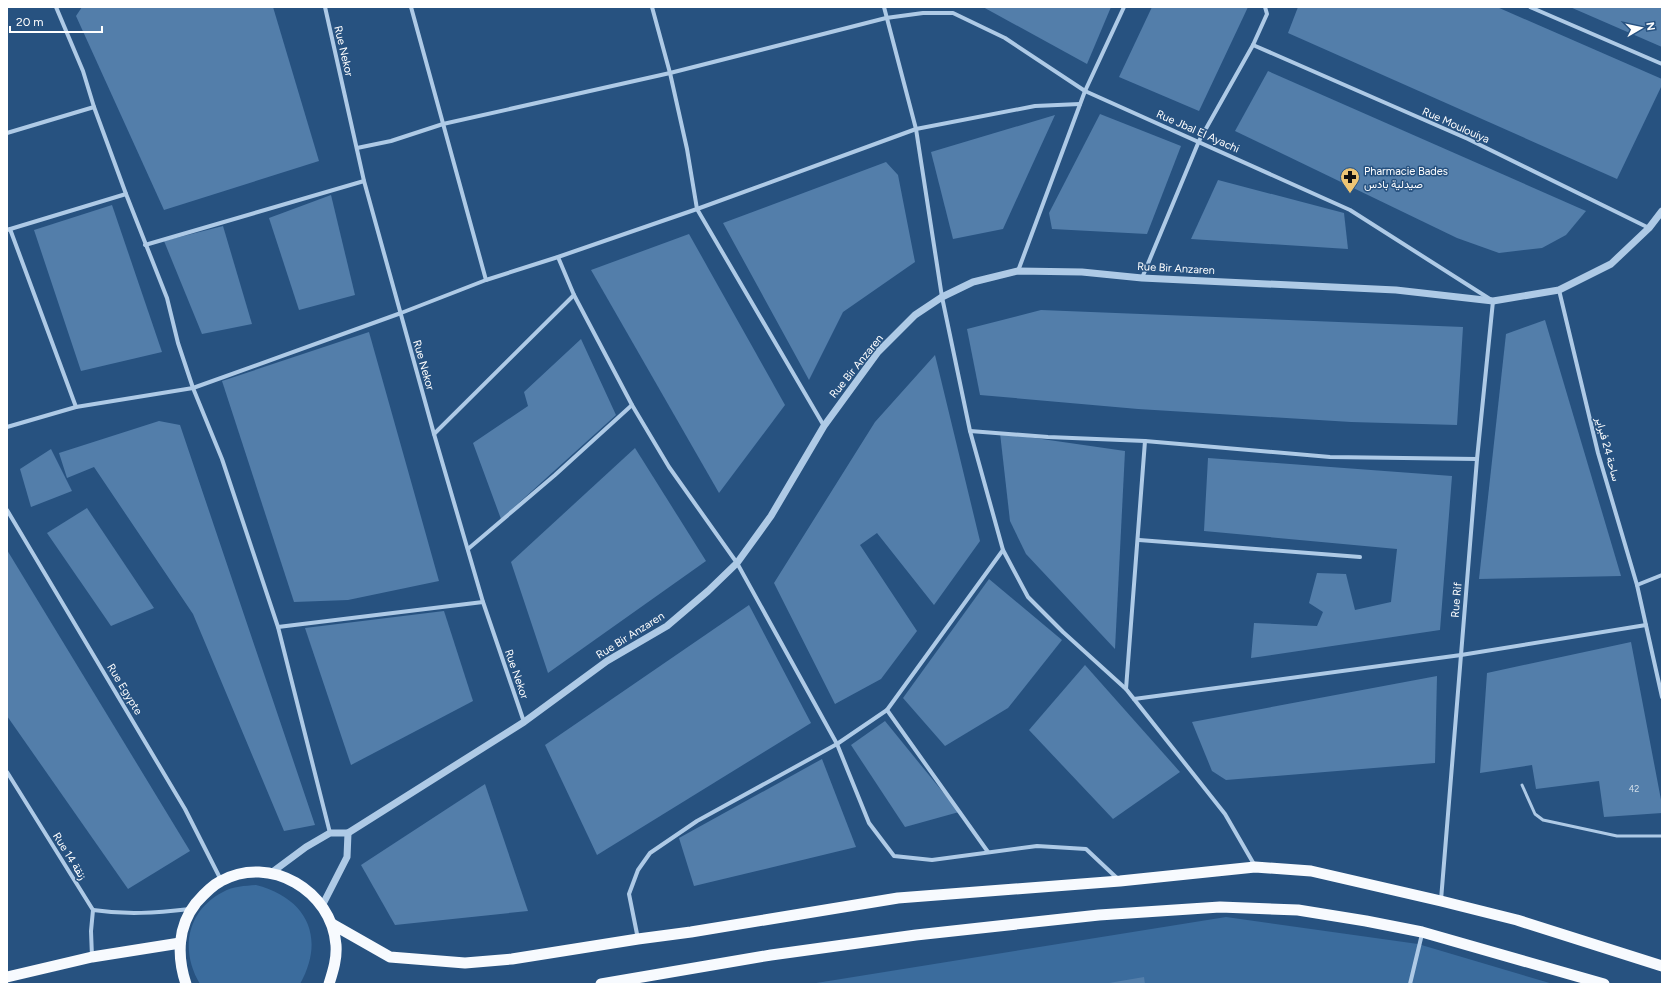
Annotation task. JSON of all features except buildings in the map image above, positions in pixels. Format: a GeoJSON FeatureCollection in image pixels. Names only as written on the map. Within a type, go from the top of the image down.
{"type":"FeatureCollection","features":[{"type":"Feature","properties":{"kind":"highway"},"geometry":{"type":"LineString","coordinates":[[332,924],[390,957],[465,963],[512,960],[898,898],[1120,881],[1255,867],[1311,871],[1441,901],[1517,920],[1662,966]]}},
{"type":"Feature","properties":{"kind":"highway"},"geometry":{"type":"LineString","coordinates":[[186,984],[180,964],[180,943],[183,926],[191,909],[204,893],[221,881],[237,875],[254,872],[271,873],[300,884],[312,894],[322,906],[332,924],[336,945],[335,966],[329,984]]}},
{"type":"Feature","properties":{"kind":"highway"},"geometry":{"type":"LineString","coordinates":[[601,984],[772,955],[916,935],[1099,915],[1220,907],[1298,910],[1422,932],[1604,984]]}},
{"type":"Feature","properties":{"kind":"highway"},"geometry":{"type":"LineString","coordinates":[[7,977],[92,957],[180,943]]}},
{"type":"Feature","properties":{"kind":"street"},"geometry":{"type":"LineString","coordinates":[[56,7],[83,71],[94,108],[145,245],[167,298],[178,343],[222,459],[278,626],[330,833]]}},
{"type":"Feature","properties":{"kind":"street","name":"Rue Nekor"},"geometry":{"type":"LineString","coordinates":[[325,7],[364,181],[400,313],[483,602],[524,722]]}},
{"type":"Feature","properties":{"kind":"street"},"geometry":{"type":"LineString","coordinates":[[411,7],[486,280]]}},
{"type":"Feature","properties":{"kind":"street"},"geometry":{"type":"LineString","coordinates":[[652,7],[670,73],[687,149],[697,209],[824,426]]}},
{"type":"Feature","properties":{"kind":"street"},"geometry":{"type":"LineString","coordinates":[[884,7],[916,130],[942,297],[970,431],[1003,550],[1028,597],[1063,632],[1126,689],[1134,699],[1225,814],[1255,867]]}},
{"type":"Feature","properties":{"kind":"street"},"geometry":{"type":"LineString","coordinates":[[1018,271],[1085,91],[1124,7]]}},
{"type":"Feature","properties":{"kind":"street"},"geometry":{"type":"LineString","coordinates":[[1142,278],[1199,141],[1253,45],[1267,14],[1265,7]]}},
{"type":"Feature","properties":{"kind":"street"},"geometry":{"type":"LineString","coordinates":[[1530,7],[1662,64]]}},
{"type":"Feature","properties":{"kind":"street","name":"Rue Jbal El Ayachi"},"geometry":{"type":"LineString","coordinates":[[357,148],[391,141],[443,124],[670,73],[886,18],[923,13],[953,13],[1005,38],[1085,91],[1350,210],[1493,301]]}},
{"type":"Feature","properties":{"kind":"street","name":"Rue Moulouiya"},"geometry":{"type":"LineString","coordinates":[[1253,45],[1468,139],[1649,228]]}},
{"type":"Feature","properties":{"kind":"street"},"geometry":{"type":"LineString","coordinates":[[7,427],[76,407],[194,388],[486,280],[697,209],[916,130],[1035,106],[1080,104]]}},
{"type":"Feature","properties":{"kind":"street"},"geometry":{"type":"LineString","coordinates":[[7,133],[94,108]]}},
{"type":"Feature","properties":{"kind":"street"},"geometry":{"type":"LineString","coordinates":[[145,245],[364,181]]}},
{"type":"Feature","properties":{"kind":"street"},"geometry":{"type":"LineString","coordinates":[[76,407],[8,230],[126,194]]}},
{"type":"Feature","properties":{"kind":"street","name":"Rue Bir Anzaren"},"geometry":{"type":"LineString","coordinates":[[348,833],[524,722],[608,661],[667,626],[737,564],[770,516],[824,426],[878,352],[915,315],[942,297],[973,282],[1018,271],[1082,272],[1142,278],[1396,290],[1493,301],[1559,290],[1611,264],[1649,228],[1662,211]]}},
{"type":"Feature","properties":{"kind":"street"},"geometry":{"type":"LineString","coordinates":[[558,257],[574,295],[632,405],[669,467],[737,564],[837,744],[869,823],[894,856],[932,860],[1037,846],[1086,849],[1120,881]]}},
{"type":"Feature","properties":{"kind":"street","name":"ساحة 24 فبراير"},"geometry":{"type":"LineString","coordinates":[[1559,290],[1598,453],[1637,586],[1662,697]]}},
{"type":"Feature","properties":{"kind":"street"},"geometry":{"type":"LineString","coordinates":[[434,434],[574,295]]}},
{"type":"Feature","properties":{"kind":"street","name":"Rue Rif"},"geometry":{"type":"LineString","coordinates":[[1441,901],[1477,459],[1493,301]]}},
{"type":"Feature","properties":{"kind":"street"},"geometry":{"type":"LineString","coordinates":[[468,549],[555,475],[632,405]]}},
{"type":"Feature","properties":{"kind":"street"},"geometry":{"type":"LineString","coordinates":[[970,431],[1048,437],[1145,441],[1330,457],[1477,459]]}},
{"type":"Feature","properties":{"kind":"street"},"geometry":{"type":"LineString","coordinates":[[1126,689],[1139,540],[1145,441]]}},
{"type":"Feature","properties":{"kind":"street","name":"Rue Egypte"},"geometry":{"type":"LineString","coordinates":[[7,510],[186,809],[221,881]]}},
{"type":"Feature","properties":{"kind":"street"},"geometry":{"type":"LineString","coordinates":[[1139,540],[1360,557]]}},
{"type":"Feature","properties":{"kind":"street"},"geometry":{"type":"LineString","coordinates":[[638,939],[629,894],[638,870],[650,853],[697,821],[837,744],[887,710],[1003,550]]}},
{"type":"Feature","properties":{"kind":"street"},"geometry":{"type":"LineString","coordinates":[[1637,586],[1662,575]]}},
{"type":"Feature","properties":{"kind":"street"},"geometry":{"type":"LineString","coordinates":[[278,626],[483,602]]}},
{"type":"Feature","properties":{"kind":"street"},"geometry":{"type":"LineString","coordinates":[[1134,699],[1461,655],[1646,625]]}},
{"type":"Feature","properties":{"kind":"street"},"geometry":{"type":"LineString","coordinates":[[887,710],[988,852]]}},
{"type":"Feature","properties":{"kind":"street","name":"Rue 14 زنقة"},"geometry":{"type":"LineString","coordinates":[[7,772],[93,910]]}},
{"type":"Feature","properties":{"kind":"street"},"geometry":{"type":"LineString","coordinates":[[271,873],[306,847],[330,833],[348,833],[347,858],[322,906]]}},
{"type":"Feature","properties":{"kind":"street"},"geometry":{"type":"LineString","coordinates":[[92,957],[91,931],[93,910],[119,914],[138,914],[191,909]]}},
{"type":"Feature","properties":{"kind":"street"},"geometry":{"type":"LineString","coordinates":[[1410,984],[1422,932]]}},
{"type":"Feature","properties":{"kind":"lane"},"geometry":{"type":"LineString","coordinates":[[1522,785],[1534,814],[1543,820],[1617,836],[1662,836]]}},
{"type":"Feature","properties":{"kind":"shaded area"},"geometry":{"type":"Polygon","coordinates":[[[256,885],[274,891],[288,899],[299,910],[307,922],[311,936],[311,951],[308,967],[300,984],[200,984],[190,958],[190,933],[194,921],[201,910],[211,900],[223,892],[235,887],[256,885]]]}},
{"type":"Feature","properties":{"kind":"shaded area"},"geometry":{"type":"Polygon","coordinates":[[[1226,917],[1418,944],[1553,984],[810,984],[1226,917]]]}},
{"type":"Feature","properties":{"kind":"place","name":"Pharmacie Bades صيدلية بادس"},"geometry":{"type":"Point","coordinates":[1350,194]}}]}
